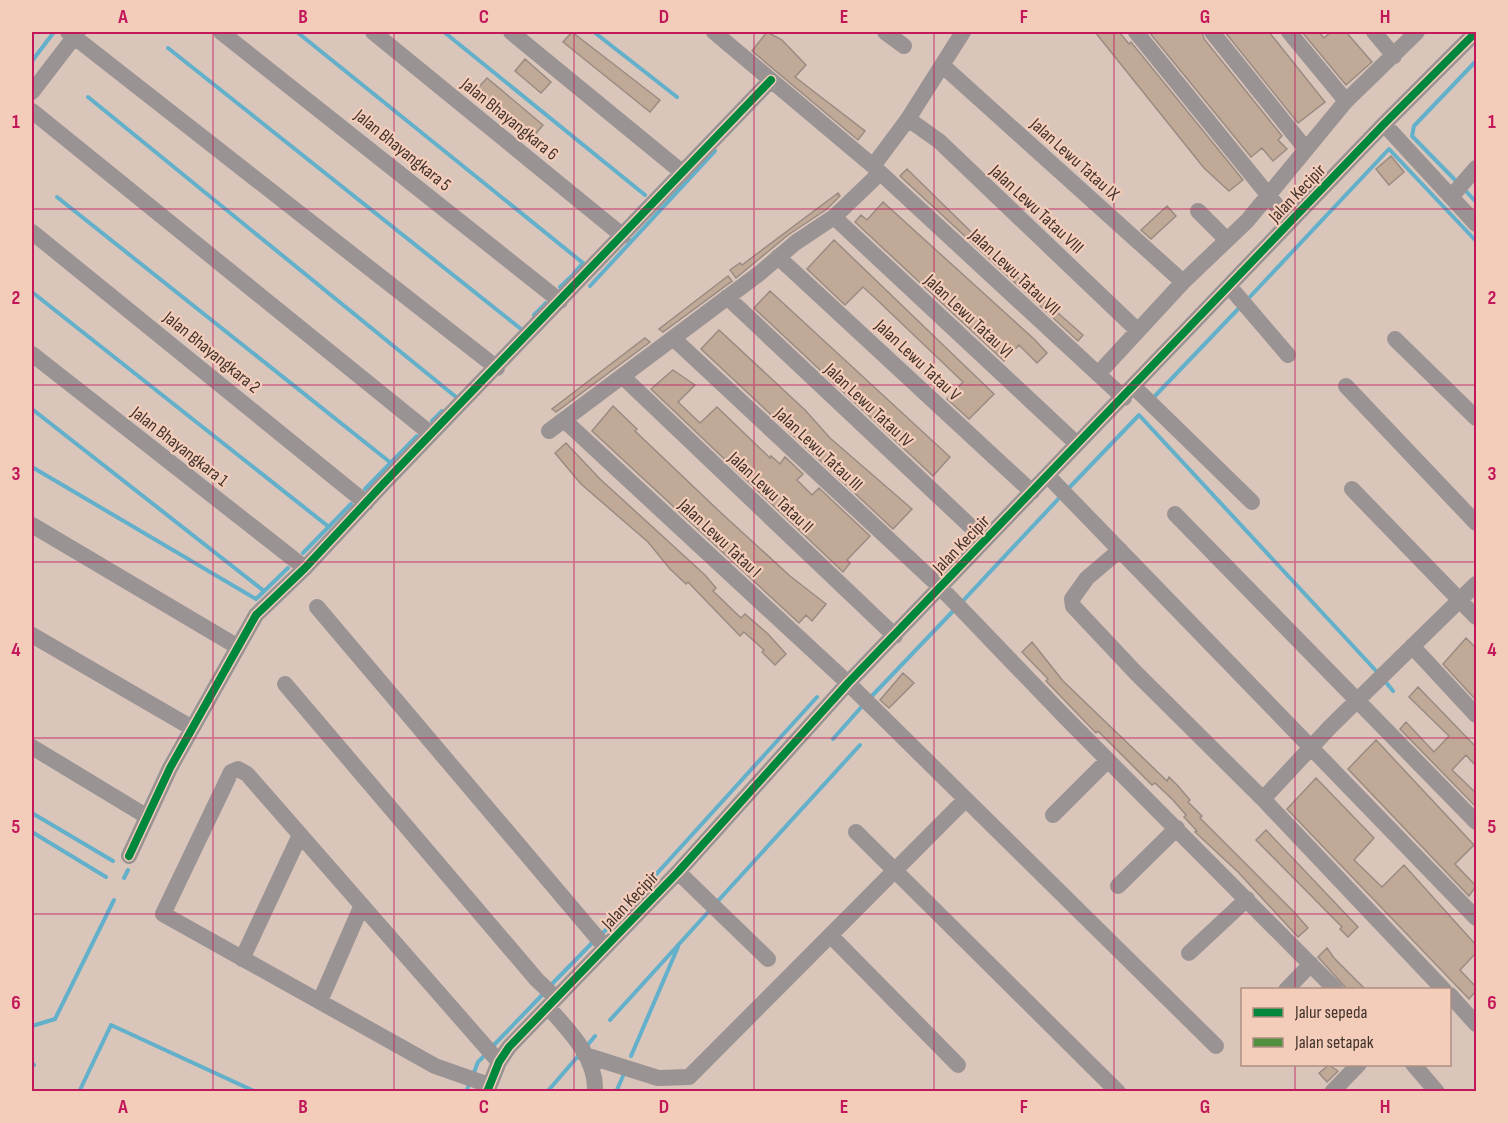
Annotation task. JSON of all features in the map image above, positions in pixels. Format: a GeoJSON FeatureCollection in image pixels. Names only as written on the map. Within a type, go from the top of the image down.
{"type":"FeatureCollection","features":[{"type":"Feature","properties":{"kind":"street","name":"Jalan Bhayangkara 5"},"geometry":{"type":"LineString","coordinates":[[221,32],[560,301]]}},
{"type":"Feature","properties":{"kind":"street","name":"Jalan Bhayangkara 6"},"geometry":{"type":"LineString","coordinates":[[373,32],[623,236]]}},
{"type":"Feature","properties":{"kind":"street"},"geometry":{"type":"LineString","coordinates":[[512,32],[683,173]]}},
{"type":"Feature","properties":{"kind":"street","name":"Jalan Lewu Tatau VII"},"geometry":{"type":"LineString","coordinates":[[714,32],[733,38],[771,80],[876,170],[1098,374],[1138,396],[1252,502]]}},
{"type":"Feature","properties":{"kind":"street"},"geometry":{"type":"LineString","coordinates":[[885,32],[904,46]]}},
{"type":"Feature","properties":{"kind":"street"},"geometry":{"type":"LineString","coordinates":[[549,431],[834,217],[876,170],[963,32]]}},
{"type":"Feature","properties":{"kind":"street"},"geometry":{"type":"LineString","coordinates":[[1136,32],[1290,222]]}},
{"type":"Feature","properties":{"kind":"street"},"geometry":{"type":"LineString","coordinates":[[1212,32],[1305,148]]}},
{"type":"Feature","properties":{"kind":"street"},"geometry":{"type":"LineString","coordinates":[[1289,32],[1346,101]]}},
{"type":"Feature","properties":{"kind":"street"},"geometry":{"type":"LineString","coordinates":[[1374,32],[1394,56]]}},
{"type":"Feature","properties":{"kind":"street"},"geometry":{"type":"LineString","coordinates":[[1098,374],[1183,282],[1268,197],[1305,148],[1346,101],[1417,32]]}},
{"type":"Feature","properties":{"kind":"street","name":"Jalan Kecipir"},"geometry":{"type":"LineString","coordinates":[[479,1084],[492,1054],[509,1047],[547,994],[598,940],[678,872],[848,683],[1032,492],[1058,485],[1077,444],[1138,396],[1229,286],[1384,124],[1476,32]]}},
{"type":"Feature","properties":{"kind":"street"},"geometry":{"type":"LineString","coordinates":[[32,92],[74,33],[497,368]]}},
{"type":"Feature","properties":{"kind":"street","name":"Jalan Lewu Tatau IX"},"geometry":{"type":"LineString","coordinates":[[942,65],[1183,282]]}},
{"type":"Feature","properties":{"kind":"street"},"geometry":{"type":"LineString","coordinates":[[129,856],[146,816],[192,728],[264,606],[305,568],[771,80]]}},
{"type":"Feature","properties":{"kind":"street"},"geometry":{"type":"LineString","coordinates":[[32,111],[431,434]]}},
{"type":"Feature","properties":{"kind":"street","name":"Jalan Lewu Tatau VIII"},"geometry":{"type":"LineString","coordinates":[[908,119],[939,141],[1137,330]]}},
{"type":"Feature","properties":{"kind":"street"},"geometry":{"type":"LineString","coordinates":[[1384,124],[1463,184],[1476,224]]}},
{"type":"Feature","properties":{"kind":"street"},"geometry":{"type":"LineString","coordinates":[[1198,211],[1227,240]]}},
{"type":"Feature","properties":{"kind":"street","name":"Jalan Lewu Tatau VI"},"geometry":{"type":"LineString","coordinates":[[834,217],[1077,444]]}},
{"type":"Feature","properties":{"kind":"street","name":"Jalan Bhayangkara 2"},"geometry":{"type":"LineString","coordinates":[[32,232],[366,503]]}},
{"type":"Feature","properties":{"kind":"street","name":"Jalan Lewu Tatau V"},"geometry":{"type":"LineString","coordinates":[[778,257],[1032,492]]}},
{"type":"Feature","properties":{"kind":"street"},"geometry":{"type":"LineString","coordinates":[[1229,286],[1288,355]]}},
{"type":"Feature","properties":{"kind":"street","name":"Jalan Lewu Tatau IV"},"geometry":{"type":"LineString","coordinates":[[727,297],[985,540]]}},
{"type":"Feature","properties":{"kind":"street","name":"Jalan Lewu Tatau III"},"geometry":{"type":"LineString","coordinates":[[673,339],[940,586],[957,606],[1334,988]]}},
{"type":"Feature","properties":{"kind":"street"},"geometry":{"type":"LineString","coordinates":[[1395,339],[1476,418]]}},
{"type":"Feature","properties":{"kind":"street","name":"Jalan Bhayangkara 1"},"geometry":{"type":"LineString","coordinates":[[32,354],[305,568]]}},
{"type":"Feature","properties":{"kind":"street","name":"Jalan Lewu Tatau II"},"geometry":{"type":"LineString","coordinates":[[622,376],[895,636]]}},
{"type":"Feature","properties":{"kind":"street"},"geometry":{"type":"LineString","coordinates":[[1346,386],[1476,523]]}},
{"type":"Feature","properties":{"kind":"street","name":"Jalan Lewu Tatau I"},"geometry":{"type":"LineString","coordinates":[[565,421],[848,683],[1216,1046]]}},
{"type":"Feature","properties":{"kind":"street"},"geometry":{"type":"LineString","coordinates":[[1058,485],[1476,918]]}},
{"type":"Feature","properties":{"kind":"street"},"geometry":{"type":"LineString","coordinates":[[1352,489],[1476,616]]}},
{"type":"Feature","properties":{"kind":"street"},"geometry":{"type":"LineString","coordinates":[[1175,514],[1359,699],[1476,822]]}},
{"type":"Feature","properties":{"kind":"street"},"geometry":{"type":"LineString","coordinates":[[32,525],[238,647]]}},
{"type":"Feature","properties":{"kind":"street"},"geometry":{"type":"LineString","coordinates":[[1120,550],[1087,578],[1072,599],[1073,606],[1136,673],[1263,799],[1442,988]]}},
{"type":"Feature","properties":{"kind":"street"},"geometry":{"type":"LineString","coordinates":[[1263,799],[1312,746],[1476,584]]}},
{"type":"Feature","properties":{"kind":"street"},"geometry":{"type":"LineString","coordinates":[[317,607],[598,940]]}},
{"type":"Feature","properties":{"kind":"street"},"geometry":{"type":"LineString","coordinates":[[32,635],[192,728]]}},
{"type":"Feature","properties":{"kind":"street"},"geometry":{"type":"LineString","coordinates":[[1412,646],[1476,716]]}},
{"type":"Feature","properties":{"kind":"street"},"geometry":{"type":"LineString","coordinates":[[285,684],[547,994],[596,1074],[595,1092]]}},
{"type":"Feature","properties":{"kind":"street"},"geometry":{"type":"LineString","coordinates":[[32,747],[146,816]]}},
{"type":"Feature","properties":{"kind":"street"},"geometry":{"type":"LineString","coordinates":[[1053,815],[1108,760]]}},
{"type":"Feature","properties":{"kind":"street"},"geometry":{"type":"LineString","coordinates":[[479,1084],[426,1061],[163,914],[231,772],[238,769],[247,774],[492,1054]]}},
{"type":"Feature","properties":{"kind":"street"},"geometry":{"type":"LineString","coordinates":[[585,1055],[658,1078],[689,1077],[965,800]]}},
{"type":"Feature","properties":{"kind":"street"},"geometry":{"type":"LineString","coordinates":[[1118,886],[1178,828]]}},
{"type":"Feature","properties":{"kind":"street"},"geometry":{"type":"LineString","coordinates":[[856,832],[1119,1092]]}},
{"type":"Feature","properties":{"kind":"street"},"geometry":{"type":"LineString","coordinates":[[242,959],[300,835]]}},
{"type":"Feature","properties":{"kind":"street"},"geometry":{"type":"LineString","coordinates":[[678,872],[768,959]]}},
{"type":"Feature","properties":{"kind":"street"},"geometry":{"type":"LineString","coordinates":[[1189,953],[1247,899]]}},
{"type":"Feature","properties":{"kind":"street"},"geometry":{"type":"LineString","coordinates":[[320,1001],[362,905]]}},
{"type":"Feature","properties":{"kind":"street"},"geometry":{"type":"LineString","coordinates":[[831,936],[958,1065]]}},
{"type":"Feature","properties":{"kind":"street"},"geometry":{"type":"LineString","coordinates":[[1288,988],[1311,964]]}},
{"type":"Feature","properties":{"kind":"street"},"geometry":{"type":"LineString","coordinates":[[1451,997],[1476,1024]]}},
{"type":"Feature","properties":{"kind":"street"},"geometry":{"type":"LineString","coordinates":[[1332,1092],[1358,1066]]}},
{"type":"Feature","properties":{"kind":"street"},"geometry":{"type":"LineString","coordinates":[[1414,1066],[1436,1091]]}},
{"type":"Feature","properties":{"kind":"building"},"geometry":{"type":"Polygon","coordinates":[[[572,32],[660,100],[650,112],[563,42],[572,32]]]}},
{"type":"Feature","properties":{"kind":"building"},"geometry":{"type":"Polygon","coordinates":[[[767,32],[782,40],[806,65],[795,77],[865,131],[858,140],[752,51],[767,32]]]}},
{"type":"Feature","properties":{"kind":"building"},"geometry":{"type":"Polygon","coordinates":[[[1095,32],[1119,32],[1129,44],[1131,42],[1243,180],[1229,191],[1204,168],[1095,32]]]}},
{"type":"Feature","properties":{"kind":"building"},"geometry":{"type":"Polygon","coordinates":[[[1149,32],[1202,32],[1204,39],[1282,136],[1278,140],[1287,149],[1273,161],[1262,148],[1251,157],[1149,32]]]}},
{"type":"Feature","properties":{"kind":"building"},"geometry":{"type":"Polygon","coordinates":[[[1225,32],[1269,32],[1325,102],[1298,123],[1225,32]]]}},
{"type":"Feature","properties":{"kind":"building"},"geometry":{"type":"Polygon","coordinates":[[[1302,32],[1319,32],[1324,38],[1331,32],[1346,32],[1372,62],[1346,85],[1302,32]]]}},
{"type":"Feature","properties":{"kind":"building"},"geometry":{"type":"Polygon","coordinates":[[[525,59],[551,82],[541,93],[515,71],[525,59]]]}},
{"type":"Feature","properties":{"kind":"building"},"geometry":{"type":"Polygon","coordinates":[[[487,78],[543,125],[533,137],[477,89],[487,78]]]}},
{"type":"Feature","properties":{"kind":"building"},"geometry":{"type":"Polygon","coordinates":[[[1391,156],[1404,172],[1389,185],[1376,169],[1391,156]]]}},
{"type":"Feature","properties":{"kind":"building"},"geometry":{"type":"Polygon","coordinates":[[[907,169],[1016,276],[1083,335],[1078,341],[900,176],[907,169]]]}},
{"type":"Feature","properties":{"kind":"building"},"geometry":{"type":"Polygon","coordinates":[[[838,193],[840,196],[827,209],[788,235],[736,278],[730,270],[740,263],[742,265],[838,193]]]}},
{"type":"Feature","properties":{"kind":"building"},"geometry":{"type":"Polygon","coordinates":[[[883,202],[1047,353],[1037,363],[1019,345],[1004,361],[855,222],[861,215],[867,220],[883,202]]]}},
{"type":"Feature","properties":{"kind":"building"},"geometry":{"type":"Polygon","coordinates":[[[1167,206],[1176,216],[1151,239],[1141,230],[1167,206]]]}},
{"type":"Feature","properties":{"kind":"building"},"geometry":{"type":"Polygon","coordinates":[[[834,240],[994,394],[969,419],[947,399],[963,382],[874,297],[863,287],[845,305],[807,269],[834,240]]]}},
{"type":"Feature","properties":{"kind":"building"},"geometry":{"type":"Polygon","coordinates":[[[728,276],[732,281],[663,332],[659,329],[728,276]]]}},
{"type":"Feature","properties":{"kind":"building"},"geometry":{"type":"Polygon","coordinates":[[[770,291],[950,457],[933,476],[754,308],[770,291]]]}},
{"type":"Feature","properties":{"kind":"building"},"geometry":{"type":"Polygon","coordinates":[[[719,330],[805,410],[830,438],[912,509],[893,529],[701,349],[719,330]]]}},
{"type":"Feature","properties":{"kind":"building"},"geometry":{"type":"Polygon","coordinates":[[[645,338],[650,342],[556,412],[552,409],[645,338]]]}},
{"type":"Feature","properties":{"kind":"building"},"geometry":{"type":"Polygon","coordinates":[[[673,370],[695,385],[678,402],[700,423],[717,407],[770,458],[771,456],[780,464],[785,457],[803,474],[797,480],[812,495],[819,488],[870,536],[847,560],[850,563],[843,572],[651,389],[673,370]]]}},
{"type":"Feature","properties":{"kind":"building"},"geometry":{"type":"Polygon","coordinates":[[[613,406],[637,429],[635,431],[719,511],[790,576],[826,604],[812,621],[806,615],[799,623],[592,431],[613,406]]]}},
{"type":"Feature","properties":{"kind":"building"},"geometry":{"type":"Polygon","coordinates":[[[566,443],[600,479],[705,575],[716,588],[713,591],[741,618],[745,614],[768,634],[786,654],[775,665],[762,652],[764,650],[744,632],[740,636],[688,582],[686,584],[670,569],[648,542],[581,484],[555,453],[566,443]]]}},
{"type":"Feature","properties":{"kind":"building"},"geometry":{"type":"Polygon","coordinates":[[[1466,638],[1476,648],[1476,700],[1443,664],[1466,638]]]}},
{"type":"Feature","properties":{"kind":"building"},"geometry":{"type":"Polygon","coordinates":[[[1032,642],[1063,681],[1167,781],[1169,777],[1178,786],[1190,800],[1188,802],[1202,816],[1200,818],[1308,928],[1298,937],[1238,872],[1195,832],[1197,831],[1173,800],[1155,783],[1152,785],[1098,731],[1096,733],[1046,681],[1048,679],[1022,652],[1032,642]]]}},
{"type":"Feature","properties":{"kind":"building"},"geometry":{"type":"Polygon","coordinates":[[[903,673],[914,683],[889,708],[880,700],[903,673]]]}},
{"type":"Feature","properties":{"kind":"building"},"geometry":{"type":"Polygon","coordinates":[[[1418,687],[1476,747],[1476,766],[1466,755],[1452,770],[1476,793],[1476,807],[1400,729],[1406,722],[1434,752],[1449,736],[1409,697],[1418,687]]]}},
{"type":"Feature","properties":{"kind":"building"},"geometry":{"type":"Polygon","coordinates":[[[1376,740],[1474,845],[1455,864],[1476,886],[1469,896],[1348,769],[1376,740]]]}},
{"type":"Feature","properties":{"kind":"building"},"geometry":{"type":"Polygon","coordinates":[[[1316,778],[1374,838],[1354,860],[1382,887],[1404,865],[1476,945],[1476,953],[1460,970],[1476,987],[1476,991],[1469,999],[1287,809],[1316,778]]]}},
{"type":"Feature","properties":{"kind":"building"},"geometry":{"type":"Polygon","coordinates":[[[1266,830],[1358,927],[1348,937],[1340,929],[1342,927],[1256,840],[1266,830]]]}},
{"type":"Feature","properties":{"kind":"building"},"geometry":{"type":"Polygon","coordinates":[[[1327,948],[1364,988],[1346,988],[1318,957],[1327,948]]]}},
{"type":"Feature","properties":{"kind":"building"},"geometry":{"type":"Polygon","coordinates":[[[1328,1066],[1338,1071],[1327,1082],[1319,1073],[1328,1066]]]}},
{"type":"Feature","properties":{"kind":"waterway"},"geometry":{"type":"LineString","coordinates":[[32,61],[54,32]]}},
{"type":"Feature","properties":{"kind":"waterway"},"geometry":{"type":"LineString","coordinates":[[297,32],[583,263],[574,273]]}},
{"type":"Feature","properties":{"kind":"waterway"},"geometry":{"type":"LineString","coordinates":[[444,32],[645,195]]}},
{"type":"Feature","properties":{"kind":"waterway"},"geometry":{"type":"LineString","coordinates":[[594,32],[677,97]]}},
{"type":"Feature","properties":{"kind":"waterway"},"geometry":{"type":"LineString","coordinates":[[168,48],[521,329]]}},
{"type":"Feature","properties":{"kind":"waterway"},"geometry":{"type":"LineString","coordinates":[[1457,182],[1412,136],[1414,126],[1476,61]]}},
{"type":"Feature","properties":{"kind":"waterway"},"geometry":{"type":"LineString","coordinates":[[88,97],[456,397]]}},
{"type":"Feature","properties":{"kind":"waterway"},"geometry":{"type":"LineString","coordinates":[[1246,301],[1389,149],[1476,241]]}},
{"type":"Feature","properties":{"kind":"waterway"},"geometry":{"type":"LineString","coordinates":[[590,286],[715,151]]}},
{"type":"Feature","properties":{"kind":"waterway"},"geometry":{"type":"LineString","coordinates":[[1464,189],[1476,202]]}},
{"type":"Feature","properties":{"kind":"waterway"},"geometry":{"type":"LineString","coordinates":[[57,197],[391,463]]}},
{"type":"Feature","properties":{"kind":"waterway"},"geometry":{"type":"LineString","coordinates":[[560,287],[574,274]]}},
{"type":"Feature","properties":{"kind":"waterway"},"geometry":{"type":"LineString","coordinates":[[32,292],[329,527]]}},
{"type":"Feature","properties":{"kind":"waterway"},"geometry":{"type":"LineString","coordinates":[[534,315],[546,303]]}},
{"type":"Feature","properties":{"kind":"waterway"},"geometry":{"type":"LineString","coordinates":[[1153,398],[1241,306]]}},
{"type":"Feature","properties":{"kind":"waterway"},"geometry":{"type":"LineString","coordinates":[[32,409],[264,591]]}},
{"type":"Feature","properties":{"kind":"waterway"},"geometry":{"type":"LineString","coordinates":[[432,421],[442,411]]}},
{"type":"Feature","properties":{"kind":"waterway"},"geometry":{"type":"LineString","coordinates":[[1067,490],[1139,415],[1379,674]]}},
{"type":"Feature","properties":{"kind":"waterway"},"geometry":{"type":"LineString","coordinates":[[365,489],[417,436]]}},
{"type":"Feature","properties":{"kind":"waterway"},"geometry":{"type":"LineString","coordinates":[[32,467],[256,599],[288,568]]}},
{"type":"Feature","properties":{"kind":"waterway"},"geometry":{"type":"LineString","coordinates":[[960,604],[1062,495]]}},
{"type":"Feature","properties":{"kind":"waterway"},"geometry":{"type":"LineString","coordinates":[[303,553],[351,504]]}},
{"type":"Feature","properties":{"kind":"waterway"},"geometry":{"type":"LineString","coordinates":[[869,699],[955,609]]}},
{"type":"Feature","properties":{"kind":"waterway"},"geometry":{"type":"LineString","coordinates":[[1384,680],[1393,691]]}},
{"type":"Feature","properties":{"kind":"waterway"},"geometry":{"type":"LineString","coordinates":[[602,934],[817,697]]}},
{"type":"Feature","properties":{"kind":"waterway"},"geometry":{"type":"LineString","coordinates":[[833,739],[864,704]]}},
{"type":"Feature","properties":{"kind":"waterway"},"geometry":{"type":"LineString","coordinates":[[717,902],[860,745]]}},
{"type":"Feature","properties":{"kind":"waterway"},"geometry":{"type":"LineString","coordinates":[[32,813],[113,861]]}},
{"type":"Feature","properties":{"kind":"waterway"},"geometry":{"type":"LineString","coordinates":[[32,832],[106,877]]}},
{"type":"Feature","properties":{"kind":"waterway"},"geometry":{"type":"LineString","coordinates":[[124,878],[128,870]]}},
{"type":"Feature","properties":{"kind":"waterway"},"geometry":{"type":"LineString","coordinates":[[32,1026],[55,1019],[114,900]]}},
{"type":"Feature","properties":{"kind":"waterway"},"geometry":{"type":"LineString","coordinates":[[610,1020],[710,910]]}},
{"type":"Feature","properties":{"kind":"waterway"},"geometry":{"type":"LineString","coordinates":[[551,985],[594,941]]}},
{"type":"Feature","properties":{"kind":"waterway"},"geometry":{"type":"LineString","coordinates":[[631,1056],[678,947]]}},
{"type":"Feature","properties":{"kind":"waterway"},"geometry":{"type":"LineString","coordinates":[[491,1048],[544,993]]}},
{"type":"Feature","properties":{"kind":"waterway"},"geometry":{"type":"LineString","coordinates":[[79,1092],[111,1025],[256,1092]]}},
{"type":"Feature","properties":{"kind":"waterway"},"geometry":{"type":"LineString","coordinates":[[586,1047],[595,1036]]}},
{"type":"Feature","properties":{"kind":"waterway"},"geometry":{"type":"LineString","coordinates":[[473,1075],[478,1062],[486,1054]]}},
{"type":"Feature","properties":{"kind":"waterway"},"geometry":{"type":"LineString","coordinates":[[547,1092],[579,1055]]}},
{"type":"Feature","properties":{"kind":"waterway"},"geometry":{"type":"LineString","coordinates":[[616,1092],[623,1076]]}},
{"type":"Feature","properties":{"kind":"waterway"},"geometry":{"type":"LineString","coordinates":[[466,1092],[470,1082]]}},
{"type":"Feature","properties":{"kind":"cycle path"},"geometry":{"type":"LineString","coordinates":[[487,1092],[499,1062],[509,1047],[678,872],[848,683],[1384,124],[1476,32]]}},
{"type":"Feature","properties":{"kind":"cycle path"},"geometry":{"type":"LineString","coordinates":[[129,856],[170,768],[256,615],[305,568],[771,80]]}}]}
